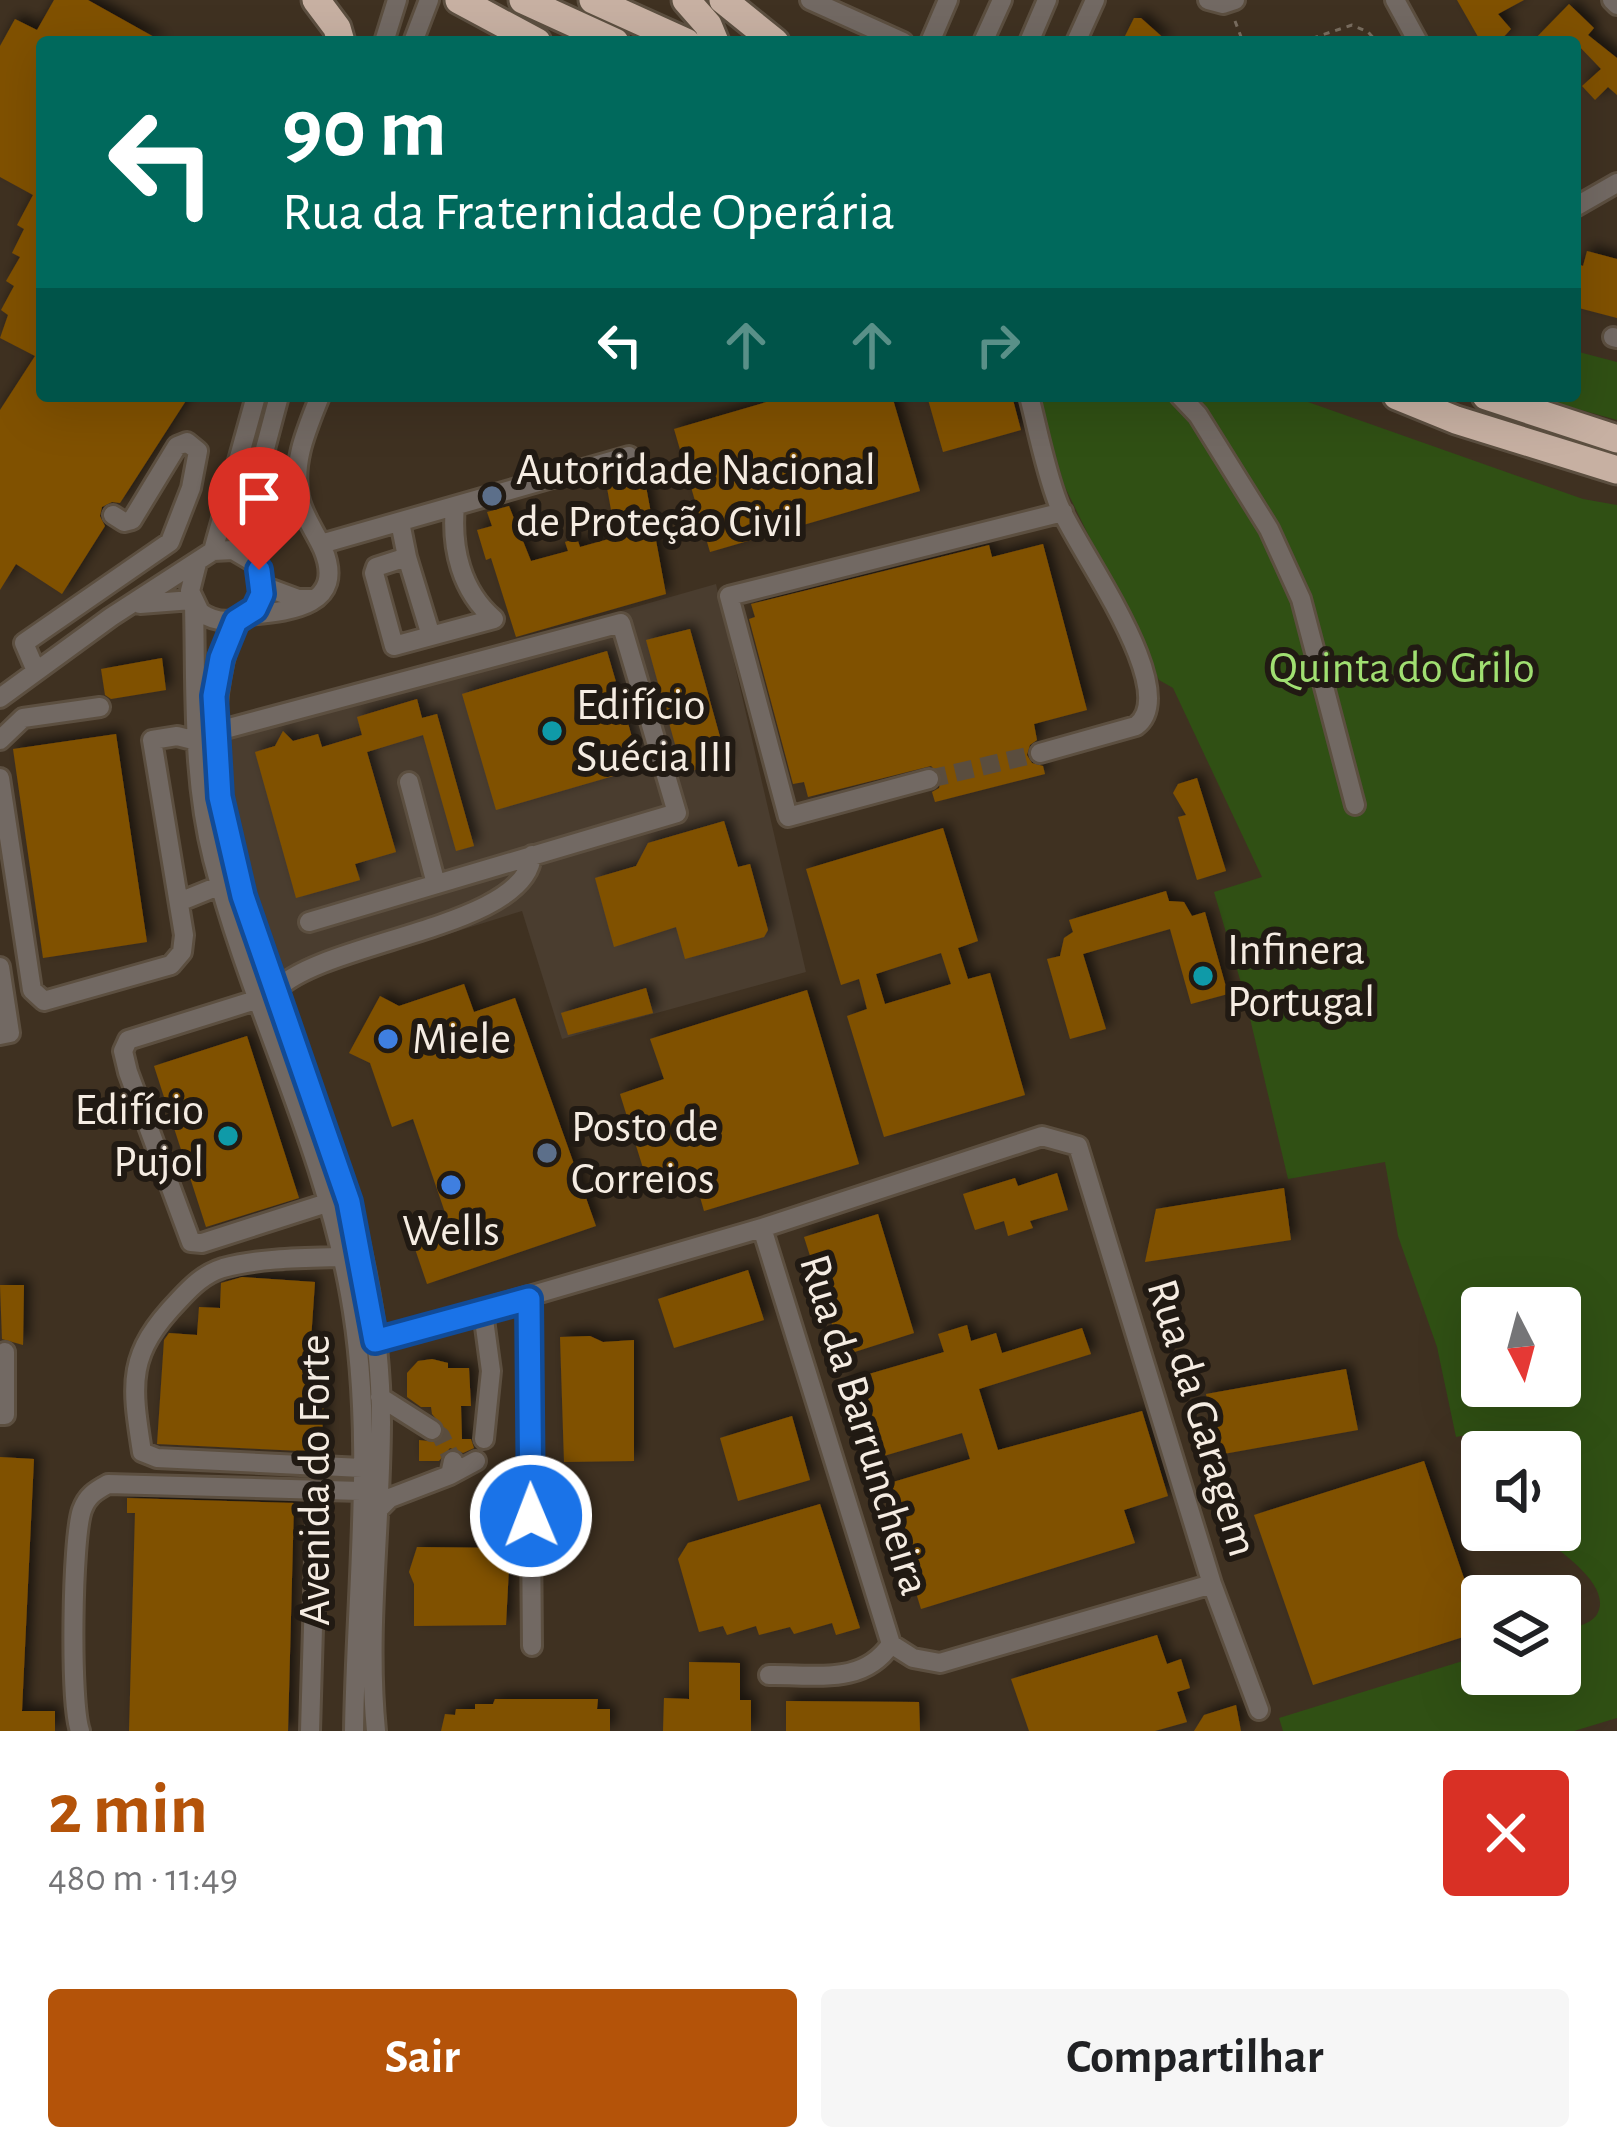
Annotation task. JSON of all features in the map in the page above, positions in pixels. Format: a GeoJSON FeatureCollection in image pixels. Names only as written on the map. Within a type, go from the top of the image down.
{"type":"FeatureCollection","features":[{"type":"Feature","properties":{"kind":"highway"},"geometry":{"type":"LineString","coordinates":[[316,0],[340,36]]}},
{"type":"Feature","properties":{"kind":"highway"},"geometry":{"type":"LineString","coordinates":[[523,0],[602,36]]}},
{"type":"Feature","properties":{"kind":"highway"},"geometry":{"type":"LineString","coordinates":[[592,0],[673,36]]}},
{"type":"Feature","properties":{"kind":"highway"},"geometry":{"type":"LineString","coordinates":[[686,0],[713,36]]}},
{"type":"Feature","properties":{"kind":"highway"},"geometry":{"type":"LineString","coordinates":[[723,0],[768,36]]}},
{"type":"Feature","properties":{"kind":"highway"},"geometry":{"type":"LineString","coordinates":[[466,3],[526,36]]}},
{"type":"Feature","properties":{"kind":"highway"},"geometry":{"type":"LineString","coordinates":[[1410,402],[1456,421],[1617,470]]}},
{"type":"Feature","properties":{"kind":"highway"},"geometry":{"type":"LineString","coordinates":[[1504,402],[1617,440]]}},
{"type":"Feature","properties":{"kind":"street"},"geometry":{"type":"LineString","coordinates":[[386,36],[397,0]]}},
{"type":"Feature","properties":{"kind":"street"},"geometry":{"type":"LineString","coordinates":[[415,36],[429,0]]}},
{"type":"Feature","properties":{"kind":"street"},"geometry":{"type":"LineString","coordinates":[[810,0],[890,36]]}},
{"type":"Feature","properties":{"kind":"street"},"geometry":{"type":"LineString","coordinates":[[933,36],[948,0]]}},
{"type":"Feature","properties":{"kind":"street"},"geometry":{"type":"LineString","coordinates":[[986,36],[1002,0]]}},
{"type":"Feature","properties":{"kind":"street"},"geometry":{"type":"LineString","coordinates":[[1032,36],[1047,0]]}},
{"type":"Feature","properties":{"kind":"street"},"geometry":{"type":"LineString","coordinates":[[1079,36],[1095,0]]}},
{"type":"Feature","properties":{"kind":"street"},"geometry":{"type":"LineString","coordinates":[[1208,0],[1234,8]]}},
{"type":"Feature","properties":{"kind":"street"},"geometry":{"type":"LineString","coordinates":[[1395,0],[1415,36]]}},
{"type":"Feature","properties":{"kind":"street"},"geometry":{"type":"LineString","coordinates":[[1581,204],[1617,183]]}},
{"type":"Feature","properties":{"kind":"street","name":"Avenida do Forte"},"geometry":{"type":"LineString","coordinates":[[254,402],[205,557],[190,581],[205,736],[203,802],[220,885],[349,1202],[375,1341],[380,1397],[376,1731]]}},
{"type":"Feature","properties":{"kind":"street"},"geometry":{"type":"LineString","coordinates":[[242,553],[277,402]]}},
{"type":"Feature","properties":{"kind":"street"},"geometry":{"type":"LineString","coordinates":[[135,604],[193,602],[208,618],[242,618],[296,610],[316,598],[328,574],[321,544],[304,514],[297,481],[301,445],[318,402]]}},
{"type":"Feature","properties":{"kind":"street"},"geometry":{"type":"LineString","coordinates":[[1031,402],[1063,512],[1144,666],[1151,701],[1143,722],[1136,726],[1040,753]]}},
{"type":"Feature","properties":{"kind":"street"},"geometry":{"type":"LineString","coordinates":[[1186,402],[1269,529],[1300,599],[1355,805]]}},
{"type":"Feature","properties":{"kind":"street"},"geometry":{"type":"LineString","coordinates":[[36,671],[24,643],[170,542],[191,488],[195,446],[187,442],[178,446],[132,520],[113,515]]}},
{"type":"Feature","properties":{"kind":"street"},"geometry":{"type":"LineString","coordinates":[[321,544],[629,456]]}},
{"type":"Feature","properties":{"kind":"street"},"geometry":{"type":"LineString","coordinates":[[407,557],[376,567],[374,573],[394,646],[494,619],[476,600],[463,575],[456,550],[454,506]]}},
{"type":"Feature","properties":{"kind":"street"},"geometry":{"type":"LineString","coordinates":[[929,778],[788,817],[729,596],[1063,512]]}},
{"type":"Feature","properties":{"kind":"street"},"geometry":{"type":"LineString","coordinates":[[400,521],[431,636]]}},
{"type":"Feature","properties":{"kind":"street"},"geometry":{"type":"LineString","coordinates":[[0,698],[205,557],[242,553],[255,563],[263,586],[298,599],[316,598]]}},
{"type":"Feature","properties":{"kind":"street","name":"Avenida do Forte"},"geometry":{"type":"LineString","coordinates":[[263,586],[259,602],[242,618],[221,658],[205,736],[268,994],[330,1202],[358,1359],[362,1468],[354,1731]]}},
{"type":"Feature","properties":{"kind":"street"},"geometry":{"type":"LineString","coordinates":[[0,778],[32,990],[38,998],[56,999],[171,965],[184,943],[152,740],[205,736],[621,623],[677,812],[309,922]]}},
{"type":"Feature","properties":{"kind":"street"},"geometry":{"type":"LineString","coordinates":[[0,740],[23,718],[100,707]]}},
{"type":"Feature","properties":{"kind":"street"},"geometry":{"type":"LineString","coordinates":[[410,782],[436,884]]}},
{"type":"Feature","properties":{"kind":"street"},"geometry":{"type":"LineString","coordinates":[[330,1202],[202,1243],[190,1242],[131,1085],[123,1051],[128,1040],[268,994],[319,961],[474,915],[526,876],[532,855]]}},
{"type":"Feature","properties":{"kind":"street"},"geometry":{"type":"LineString","coordinates":[[178,902],[220,885]]}},
{"type":"Feature","properties":{"kind":"street"},"geometry":{"type":"LineString","coordinates":[[0,967],[10,1034],[0,1035]]}},
{"type":"Feature","properties":{"kind":"street","name":"Rua da Garagem"},"geometry":{"type":"LineString","coordinates":[[762,1228],[1042,1136],[1078,1146],[1212,1584],[1259,1710]]}},
{"type":"Feature","properties":{"kind":"street"},"geometry":{"type":"LineString","coordinates":[[375,1341],[762,1228]]}},
{"type":"Feature","properties":{"kind":"street","name":"Rua da Barruncheira"},"geometry":{"type":"LineString","coordinates":[[762,1228],[891,1644]]}},
{"type":"Feature","properties":{"kind":"street"},"geometry":{"type":"LineString","coordinates":[[342,1257],[224,1268],[199,1279],[152,1328],[134,1370],[134,1403],[142,1452],[157,1458],[362,1468]]}},
{"type":"Feature","properties":{"kind":"street"},"geometry":{"type":"LineString","coordinates":[[529,1299],[532,1646]]}},
{"type":"Feature","properties":{"kind":"street"},"geometry":{"type":"LineString","coordinates":[[483,1312],[491,1371],[484,1438]]}},
{"type":"Feature","properties":{"kind":"street"},"geometry":{"type":"LineString","coordinates":[[0,1415],[4,1415],[5,1352]]}},
{"type":"Feature","properties":{"kind":"street"},"geometry":{"type":"LineString","coordinates":[[380,1397],[432,1430]]}},
{"type":"Feature","properties":{"kind":"street"},"geometry":{"type":"LineString","coordinates":[[379,1509],[390,1498],[476,1460]]}},
{"type":"Feature","properties":{"kind":"street"},"geometry":{"type":"LineString","coordinates":[[80,1731],[74,1672],[79,1521],[92,1493],[108,1484],[361,1491]]}},
{"type":"Feature","properties":{"kind":"street"},"geometry":{"type":"LineString","coordinates":[[310,1731],[316,1490]]}},
{"type":"Feature","properties":{"kind":"street"},"geometry":{"type":"LineString","coordinates":[[770,1675],[860,1674],[880,1661],[891,1644],[914,1658],[940,1663],[1212,1584]]}},
{"type":"Feature","properties":{"kind":"path"},"geometry":{"type":"LineString","coordinates":[[1319,36],[1352,25],[1372,36]]}},
{"type":"Feature","properties":{"kind":"shaded area"},"geometry":{"type":"Polygon","coordinates":[[[716,584],[806,972],[562,1039],[522,911],[291,983],[276,972],[245,869],[218,726],[716,584]]]}},
{"type":"Feature","properties":{"kind":"green space"},"geometry":{"type":"Polygon","coordinates":[[[1581,353],[1617,362],[1617,420],[1552,402],[1581,402],[1581,353]]]}},
{"type":"Feature","properties":{"kind":"green space","name":"Quinta do Grilo"},"geometry":{"type":"Polygon","coordinates":[[[1041,402],[1308,402],[1583,499],[1617,505],[1617,1718],[1574,1731],[1283,1731],[1279,1718],[1461,1662],[1461,1695],[1581,1695],[1581,1625],[1596,1616],[1600,1604],[1590,1579],[1559,1551],[1581,1551],[1581,1431],[1461,1431],[1456,1437],[1437,1347],[1398,1236],[1385,1162],[1288,1179],[1244,993],[1214,892],[1262,877],[1173,688],[1159,680],[1064,485],[1041,402]]]}},
{"type":"Feature","properties":{"kind":"building"},"geometry":{"type":"Polygon","coordinates":[[[54,0],[88,0],[152,36],[36,36],[36,402],[185,402],[120,503],[102,507],[105,526],[62,594],[16,564],[0,590],[0,410],[35,356],[0,338],[8,315],[1,310],[14,286],[6,281],[20,257],[12,253],[24,229],[17,225],[33,195],[0,177],[0,46],[15,19],[37,30],[54,0]]]}},
{"type":"Feature","properties":{"kind":"building"},"geometry":{"type":"Polygon","coordinates":[[[1457,0],[1524,0],[1498,14],[1511,29],[1505,36],[1478,36],[1457,0]]]}},
{"type":"Feature","properties":{"kind":"building"},"geometry":{"type":"Polygon","coordinates":[[[1569,4],[1594,28],[1588,35],[1617,58],[1617,95],[1608,87],[1595,100],[1582,86],[1601,69],[1581,48],[1581,36],[1538,36],[1569,4]]]}},
{"type":"Feature","properties":{"kind":"building"},"geometry":{"type":"Polygon","coordinates":[[[1134,18],[1141,18],[1161,36],[1125,36],[1134,18]]]}},
{"type":"Feature","properties":{"kind":"building"},"geometry":{"type":"Polygon","coordinates":[[[1587,251],[1617,259],[1617,318],[1581,309],[1587,251]]]}},
{"type":"Feature","properties":{"kind":"building"},"geometry":{"type":"Polygon","coordinates":[[[766,402],[894,402],[920,491],[710,552],[674,429],[766,402]]]}},
{"type":"Feature","properties":{"kind":"building"},"geometry":{"type":"Polygon","coordinates":[[[929,402],[1014,402],[1021,430],[943,452],[929,402]]]}},
{"type":"Feature","properties":{"kind":"building"},"geometry":{"type":"Polygon","coordinates":[[[627,471],[631,485],[645,481],[666,594],[516,637],[477,530],[492,526],[487,512],[509,506],[531,561],[568,551],[565,542],[577,538],[580,547],[616,537],[605,477],[627,471]]]}},
{"type":"Feature","properties":{"kind":"building"},"geometry":{"type":"Polygon","coordinates":[[[1043,544],[1087,710],[1034,724],[1037,740],[1027,755],[1032,763],[1043,766],[1045,774],[935,802],[932,792],[939,788],[942,777],[931,766],[808,797],[804,782],[793,784],[749,619],[755,617],[751,604],[989,545],[992,557],[1043,544]]]}},
{"type":"Feature","properties":{"kind":"building"},"geometry":{"type":"Polygon","coordinates":[[[690,629],[727,762],[683,773],[646,640],[690,629]]]}},
{"type":"Feature","properties":{"kind":"building","name":"Edifício Suécia III"},"geometry":{"type":"Polygon","coordinates":[[[607,651],[641,768],[496,810],[462,694],[607,651]]]}},
{"type":"Feature","properties":{"kind":"building"},"geometry":{"type":"Polygon","coordinates":[[[162,658],[166,690],[111,699],[105,695],[101,669],[162,658]]]}},
{"type":"Feature","properties":{"kind":"building"},"geometry":{"type":"Polygon","coordinates":[[[417,699],[422,718],[437,714],[474,846],[456,851],[423,735],[367,752],[396,852],[355,864],[360,880],[296,898],[255,752],[275,746],[283,731],[293,741],[318,734],[322,747],[362,735],[357,717],[417,699]]]}},
{"type":"Feature","properties":{"kind":"building"},"geometry":{"type":"Polygon","coordinates":[[[116,734],[147,942],[43,958],[13,749],[116,734]]]}},
{"type":"Feature","properties":{"kind":"building"},"geometry":{"type":"Polygon","coordinates":[[[1197,778],[1226,871],[1197,880],[1178,817],[1186,815],[1173,793],[1178,784],[1197,778]]]}},
{"type":"Feature","properties":{"kind":"building"},"geometry":{"type":"Polygon","coordinates":[[[724,821],[738,867],[750,864],[768,930],[764,937],[685,959],[676,927],[614,947],[595,878],[636,866],[648,843],[724,821]]]}},
{"type":"Feature","properties":{"kind":"building"},"geometry":{"type":"Polygon","coordinates":[[[943,828],[978,941],[958,948],[968,979],[990,973],[1025,1095],[884,1137],[847,1016],[867,1009],[859,979],[841,985],[806,869],[943,828]],[[941,953],[876,974],[885,1004],[951,984],[941,953]]]}},
{"type":"Feature","properties":{"kind":"building","name":"Infinera Portugal"},"geometry":{"type":"Polygon","coordinates":[[[1166,891],[1169,901],[1184,902],[1192,916],[1205,912],[1228,994],[1191,1004],[1170,929],[1083,954],[1106,1029],[1070,1039],[1047,959],[1060,956],[1064,938],[1073,932],[1069,920],[1166,891]]]}},
{"type":"Feature","properties":{"kind":"building"},"geometry":{"type":"Polygon","coordinates":[[[464,984],[474,1012],[515,998],[596,1226],[427,1284],[413,1243],[451,1230],[413,1119],[392,1127],[370,1063],[349,1053],[380,996],[399,1006],[464,984]]]}},
{"type":"Feature","properties":{"kind":"building"},"geometry":{"type":"Polygon","coordinates":[[[646,988],[653,1013],[568,1035],[561,1013],[646,988]]]}},
{"type":"Feature","properties":{"kind":"building"},"geometry":{"type":"Polygon","coordinates":[[[807,990],[859,1164],[704,1211],[695,1179],[652,1197],[620,1094],[664,1079],[650,1039],[807,990]]]}},
{"type":"Feature","properties":{"kind":"building","name":"Edifício Pujol"},"geometry":{"type":"Polygon","coordinates":[[[247,1036],[299,1198],[206,1227],[154,1066],[247,1036]]]}},
{"type":"Feature","properties":{"kind":"building"},"geometry":{"type":"Polygon","coordinates":[[[1057,1173],[1068,1210],[1030,1221],[1033,1228],[1008,1236],[1004,1221],[975,1230],[963,1194],[1015,1178],[1018,1186],[1057,1173]]]}},
{"type":"Feature","properties":{"kind":"building"},"geometry":{"type":"Polygon","coordinates":[[[1284,1188],[1291,1240],[1145,1262],[1156,1209],[1284,1188]]]}},
{"type":"Feature","properties":{"kind":"building"},"geometry":{"type":"Polygon","coordinates":[[[878,1214],[914,1333],[842,1356],[804,1237],[878,1214]]]}},
{"type":"Feature","properties":{"kind":"building"},"geometry":{"type":"Polygon","coordinates":[[[748,1270],[764,1320],[674,1348],[658,1299],[748,1270]]]}},
{"type":"Feature","properties":{"kind":"building"},"geometry":{"type":"Polygon","coordinates":[[[242,1277],[315,1282],[311,1340],[321,1341],[320,1363],[326,1364],[321,1452],[157,1444],[164,1340],[169,1333],[197,1335],[199,1307],[220,1308],[221,1283],[242,1277]]]}},
{"type":"Feature","properties":{"kind":"building"},"geometry":{"type":"Polygon","coordinates":[[[0,1285],[24,1285],[23,1345],[2,1339],[0,1285]]]}},
{"type":"Feature","properties":{"kind":"building"},"geometry":{"type":"Polygon","coordinates":[[[967,1325],[971,1341],[996,1333],[1002,1353],[1082,1328],[1091,1354],[979,1389],[998,1450],[1142,1411],[1168,1496],[1124,1510],[1135,1543],[921,1609],[883,1485],[970,1459],[962,1433],[870,1460],[845,1381],[944,1352],[938,1334],[967,1325]]]}},
{"type":"Feature","properties":{"kind":"building"},"geometry":{"type":"Polygon","coordinates":[[[590,1336],[603,1342],[634,1340],[634,1461],[564,1462],[560,1337],[590,1336]]]}},
{"type":"Feature","properties":{"kind":"building"},"geometry":{"type":"Polygon","coordinates":[[[418,1361],[448,1363],[448,1368],[469,1368],[471,1406],[461,1406],[462,1439],[471,1439],[474,1448],[463,1453],[450,1448],[439,1461],[419,1461],[419,1440],[437,1442],[445,1429],[431,1407],[421,1407],[407,1397],[407,1373],[418,1361]]]}},
{"type":"Feature","properties":{"kind":"building"},"geometry":{"type":"Polygon","coordinates":[[[1346,1369],[1358,1430],[1218,1455],[1206,1394],[1346,1369]]]}},
{"type":"Feature","properties":{"kind":"building"},"geometry":{"type":"Polygon","coordinates":[[[792,1416],[810,1480],[738,1501],[720,1438],[792,1416]]]}},
{"type":"Feature","properties":{"kind":"building"},"geometry":{"type":"Polygon","coordinates":[[[0,1457],[34,1459],[22,1711],[55,1711],[55,1731],[0,1731],[0,1457]]]}},
{"type":"Feature","properties":{"kind":"building"},"geometry":{"type":"Polygon","coordinates":[[[1424,1461],[1463,1575],[1461,1638],[1313,1685],[1254,1515],[1424,1461]]]}},
{"type":"Feature","properties":{"kind":"building"},"geometry":{"type":"Polygon","coordinates":[[[127,1498],[294,1503],[288,1731],[129,1731],[135,1513],[127,1513],[127,1498]]]}},
{"type":"Feature","properties":{"kind":"building"},"geometry":{"type":"Polygon","coordinates":[[[820,1504],[860,1628],[836,1635],[832,1623],[794,1634],[790,1627],[759,1635],[756,1626],[727,1635],[723,1626],[699,1632],[678,1559],[688,1543],[820,1504]]]}},
{"type":"Feature","properties":{"kind":"building"},"geometry":{"type":"Polygon","coordinates":[[[417,1547],[510,1548],[506,1625],[414,1626],[414,1584],[409,1572],[417,1547]]]}},
{"type":"Feature","properties":{"kind":"building"},"geometry":{"type":"Polygon","coordinates":[[[1157,1635],[1167,1664],[1181,1659],[1190,1688],[1177,1692],[1187,1722],[1155,1731],[1029,1731],[1011,1679],[1157,1635]]]}},
{"type":"Feature","properties":{"kind":"building"},"geometry":{"type":"Polygon","coordinates":[[[689,1662],[740,1663],[740,1700],[751,1700],[751,1731],[663,1731],[664,1698],[689,1699],[689,1662]]]}},
{"type":"Feature","properties":{"kind":"building"},"geometry":{"type":"Polygon","coordinates":[[[495,1699],[598,1699],[597,1709],[610,1709],[610,1731],[441,1731],[445,1714],[475,1709],[475,1704],[493,1704],[495,1699]]]}},
{"type":"Feature","properties":{"kind":"building"},"geometry":{"type":"Polygon","coordinates":[[[786,1701],[919,1702],[920,1731],[786,1731],[786,1701]]]}},
{"type":"Feature","properties":{"kind":"building"},"geometry":{"type":"Polygon","coordinates":[[[1236,1705],[1241,1731],[1194,1731],[1204,1715],[1236,1705]]]}},
{"type":"Feature","properties":{"kind":"tunnel"},"geometry":{"type":"LineString","coordinates":[[929,779],[1040,753]]}},
{"type":"Feature","properties":{"kind":"tunnel"},"geometry":{"type":"LineString","coordinates":[[432,1430],[441,1436],[453,1461]]}},
{"type":"Feature","properties":{"kind":"place","name":"Autoridade Nacional de Proteção Civil"},"geometry":{"type":"Point","coordinates":[492,496]}},
{"type":"Feature","properties":{"kind":"place","name":"Edifício Suécia III"},"geometry":{"type":"Point","coordinates":[552,731]}},
{"type":"Feature","properties":{"kind":"place","name":"Infinera Portugal"},"geometry":{"type":"Point","coordinates":[1203,976]}},
{"type":"Feature","properties":{"kind":"place","name":"Miele"},"geometry":{"type":"Point","coordinates":[388,1039]}},
{"type":"Feature","properties":{"kind":"place","name":"Edifício Pujol"},"geometry":{"type":"Point","coordinates":[228,1136]}},
{"type":"Feature","properties":{"kind":"place","name":"Posto de Correios"},"geometry":{"type":"Point","coordinates":[547,1153]}},
{"type":"Feature","properties":{"kind":"place","name":"Wells"},"geometry":{"type":"Point","coordinates":[451,1185]}},
{"type":"Feature","properties":{"kind":"route"},"geometry":{"type":"LineString","coordinates":[[259,570],[262,594],[255,609],[236,621],[221,658],[214,696],[223,814],[243,896],[336,1158],[364,1265],[375,1341],[529,1299],[531,1516]]}}]}
